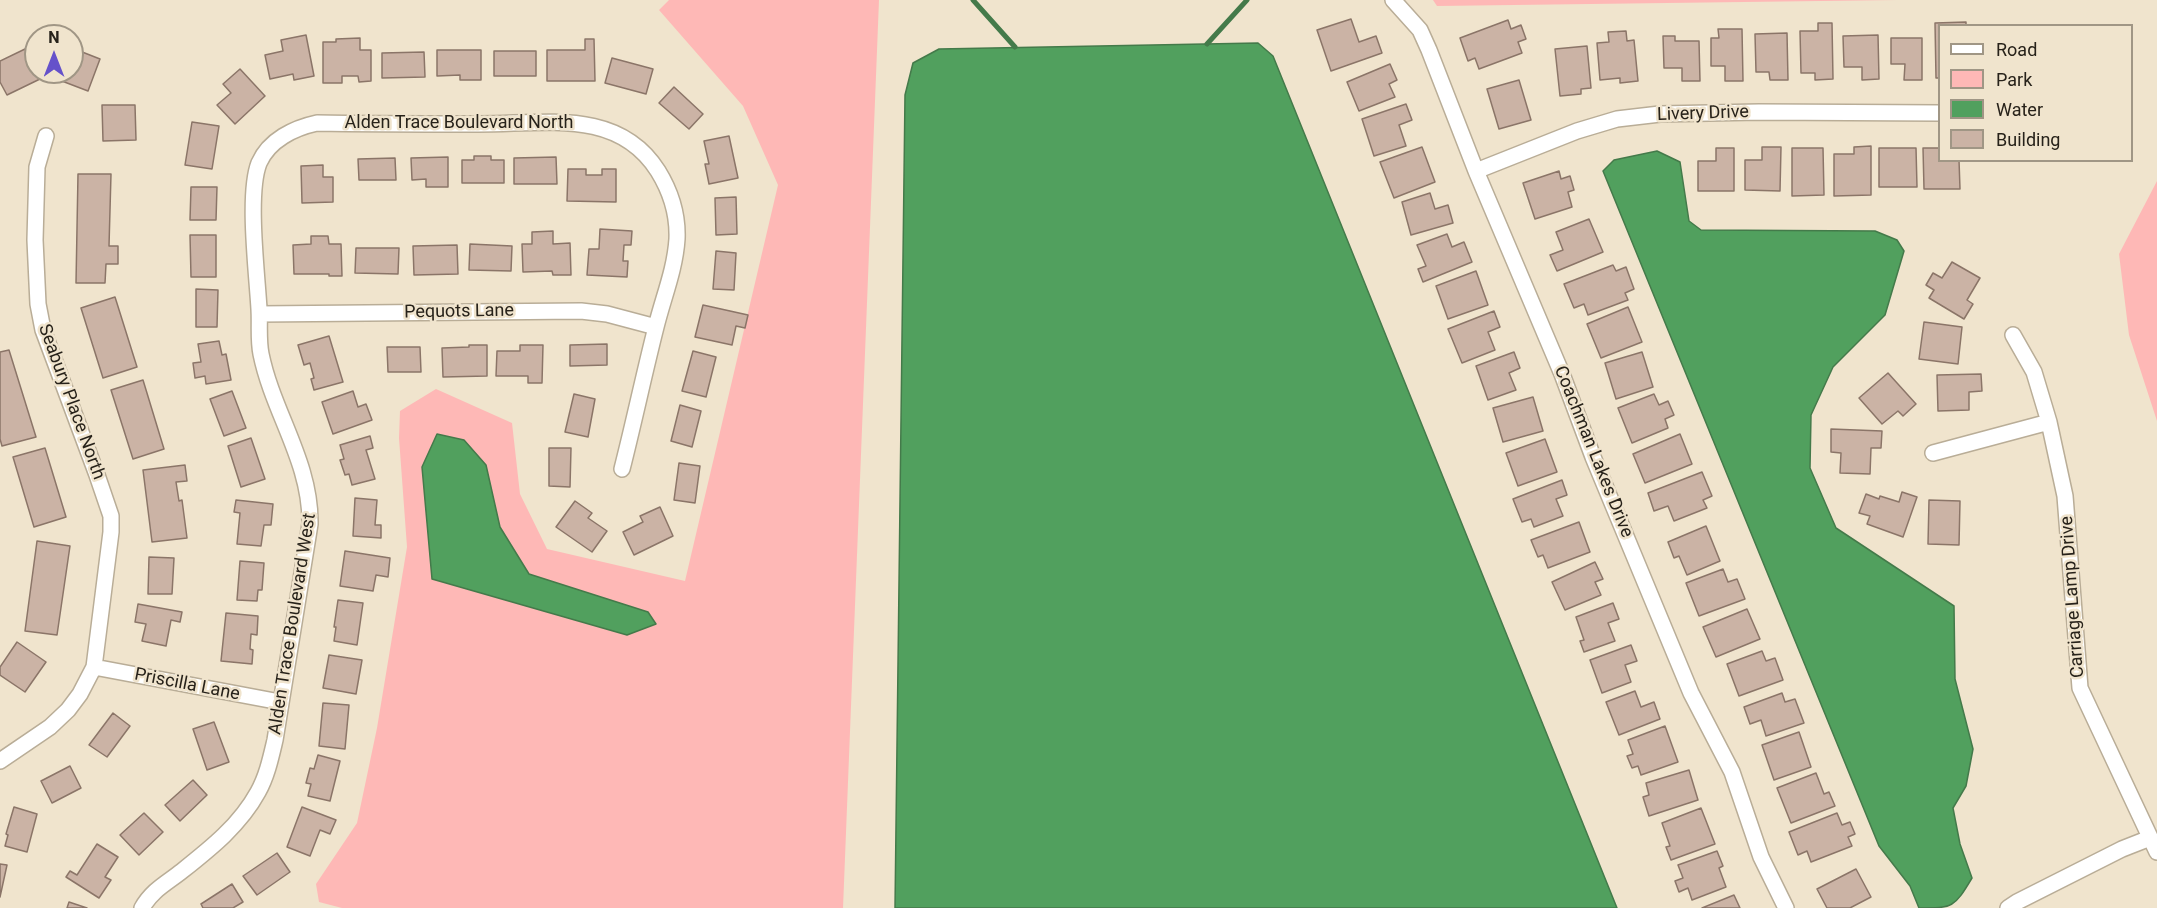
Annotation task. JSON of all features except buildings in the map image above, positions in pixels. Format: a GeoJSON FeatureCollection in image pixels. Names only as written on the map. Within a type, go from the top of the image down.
{"type":"FeatureCollection","features":[{"type":"Feature","properties":{"kind":"street","name":"Coachman Lakes Drive"},"geometry":{"type":"LineString","coordinates":[[1394,0],[1413,22],[1429,50],[1476,171],[1562,374],[1593,457],[1687,682],[1732,772],[1761,857],[1786,908]]}},
{"type":"Feature","properties":{"kind":"street","name":"Livery Drive"},"geometry":{"type":"LineString","coordinates":[[1476,171],[1577,131],[1617,119],[1660,114],[1748,112],[1938,113]]}},
{"type":"Feature","properties":{"kind":"street","name":"Alden Trace Boulevard North"},"geometry":{"type":"LineString","coordinates":[[265,154],[286,133],[317,123],[572,122],[612,131],[644,153],[669,188],[674,204],[677,238],[673,265],[622,469]]}},
{"type":"Feature","properties":{"kind":"street","name":"Seabury Place North"},"geometry":{"type":"LineString","coordinates":[[0,761],[50,727],[68,710],[80,693],[93,667],[111,532],[111,516],[43,330],[38,304],[35,240],[37,167],[46,136]]}},
{"type":"Feature","properties":{"kind":"street","name":"Alden Trace Boulevard West"},"geometry":{"type":"LineString","coordinates":[[142,908],[147,899],[160,886],[180,873],[227,834],[258,792],[268,768],[275,740],[310,524],[311,504],[307,484],[272,393],[261,354],[254,223],[255,178],[265,154]]}},
{"type":"Feature","properties":{"kind":"street","name":"Pequots Lane"},"geometry":{"type":"LineString","coordinates":[[260,314],[581,310],[607,314],[656,327]]}},
{"type":"Feature","properties":{"kind":"street","name":"Carriage Lamp Drive"},"geometry":{"type":"LineString","coordinates":[[2013,335],[2034,372],[2049,422],[2065,496],[2080,688],[2153,845]]}},
{"type":"Feature","properties":{"kind":"street"},"geometry":{"type":"LineString","coordinates":[[1933,453],[2049,422]]}},
{"type":"Feature","properties":{"kind":"street","name":"Priscilla Lane"},"geometry":{"type":"LineString","coordinates":[[93,667],[280,702]]}},
{"type":"Feature","properties":{"kind":"street"},"geometry":{"type":"LineString","coordinates":[[2008,908],[2122,849],[2153,845]]}},
{"type":"Feature","properties":{"kind":"green space"},"geometry":{"type":"Polygon","coordinates":[[[669,0],[879,0],[843,908],[342,908],[319,902],[316,884],[357,823],[377,728],[407,547],[399,438],[400,411],[436,389],[512,423],[520,494],[547,549],[685,581],[778,185],[743,106],[659,10],[669,0]],[[486,465],[433,579],[656,624],[648,612],[529,574],[500,527],[486,465]]]}},
{"type":"Feature","properties":{"kind":"green space"},"geometry":{"type":"Polygon","coordinates":[[[1433,0],[1897,0],[1437,6],[1433,0]]]}},
{"type":"Feature","properties":{"kind":"green space"},"geometry":{"type":"Polygon","coordinates":[[[2157,181],[2157,421],[2129,335],[2119,254],[2157,181]]]}},
{"type":"Feature","properties":{"kind":"water"},"geometry":{"type":"Polygon","coordinates":[[[1258,43],[1273,56],[1617,908],[895,908],[905,95],[913,63],[939,49],[1258,43]]]}},
{"type":"Feature","properties":{"kind":"water"},"geometry":{"type":"Polygon","coordinates":[[[1657,151],[1680,162],[1689,221],[1701,230],[1875,231],[1897,240],[1904,251],[1885,315],[1833,367],[1811,415],[1810,468],[1836,528],[1954,606],[1955,679],[1973,749],[1966,786],[1953,808],[1960,844],[1972,878],[1952,904],[1939,908],[1919,908],[1910,886],[1879,846],[1603,171],[1614,160],[1657,151]]]}},
{"type":"Feature","properties":{"kind":"water"},"geometry":{"type":"Polygon","coordinates":[[[437,434],[464,440],[486,465],[500,527],[529,574],[648,612],[656,624],[627,635],[432,579],[422,467],[437,434]]]}},
{"type":"Feature","properties":{"kind":"waterway"},"geometry":{"type":"LineString","coordinates":[[973,0],[1015,47]]}},
{"type":"Feature","properties":{"kind":"waterway"},"geometry":{"type":"LineString","coordinates":[[1207,44],[1247,0]]}}]}
